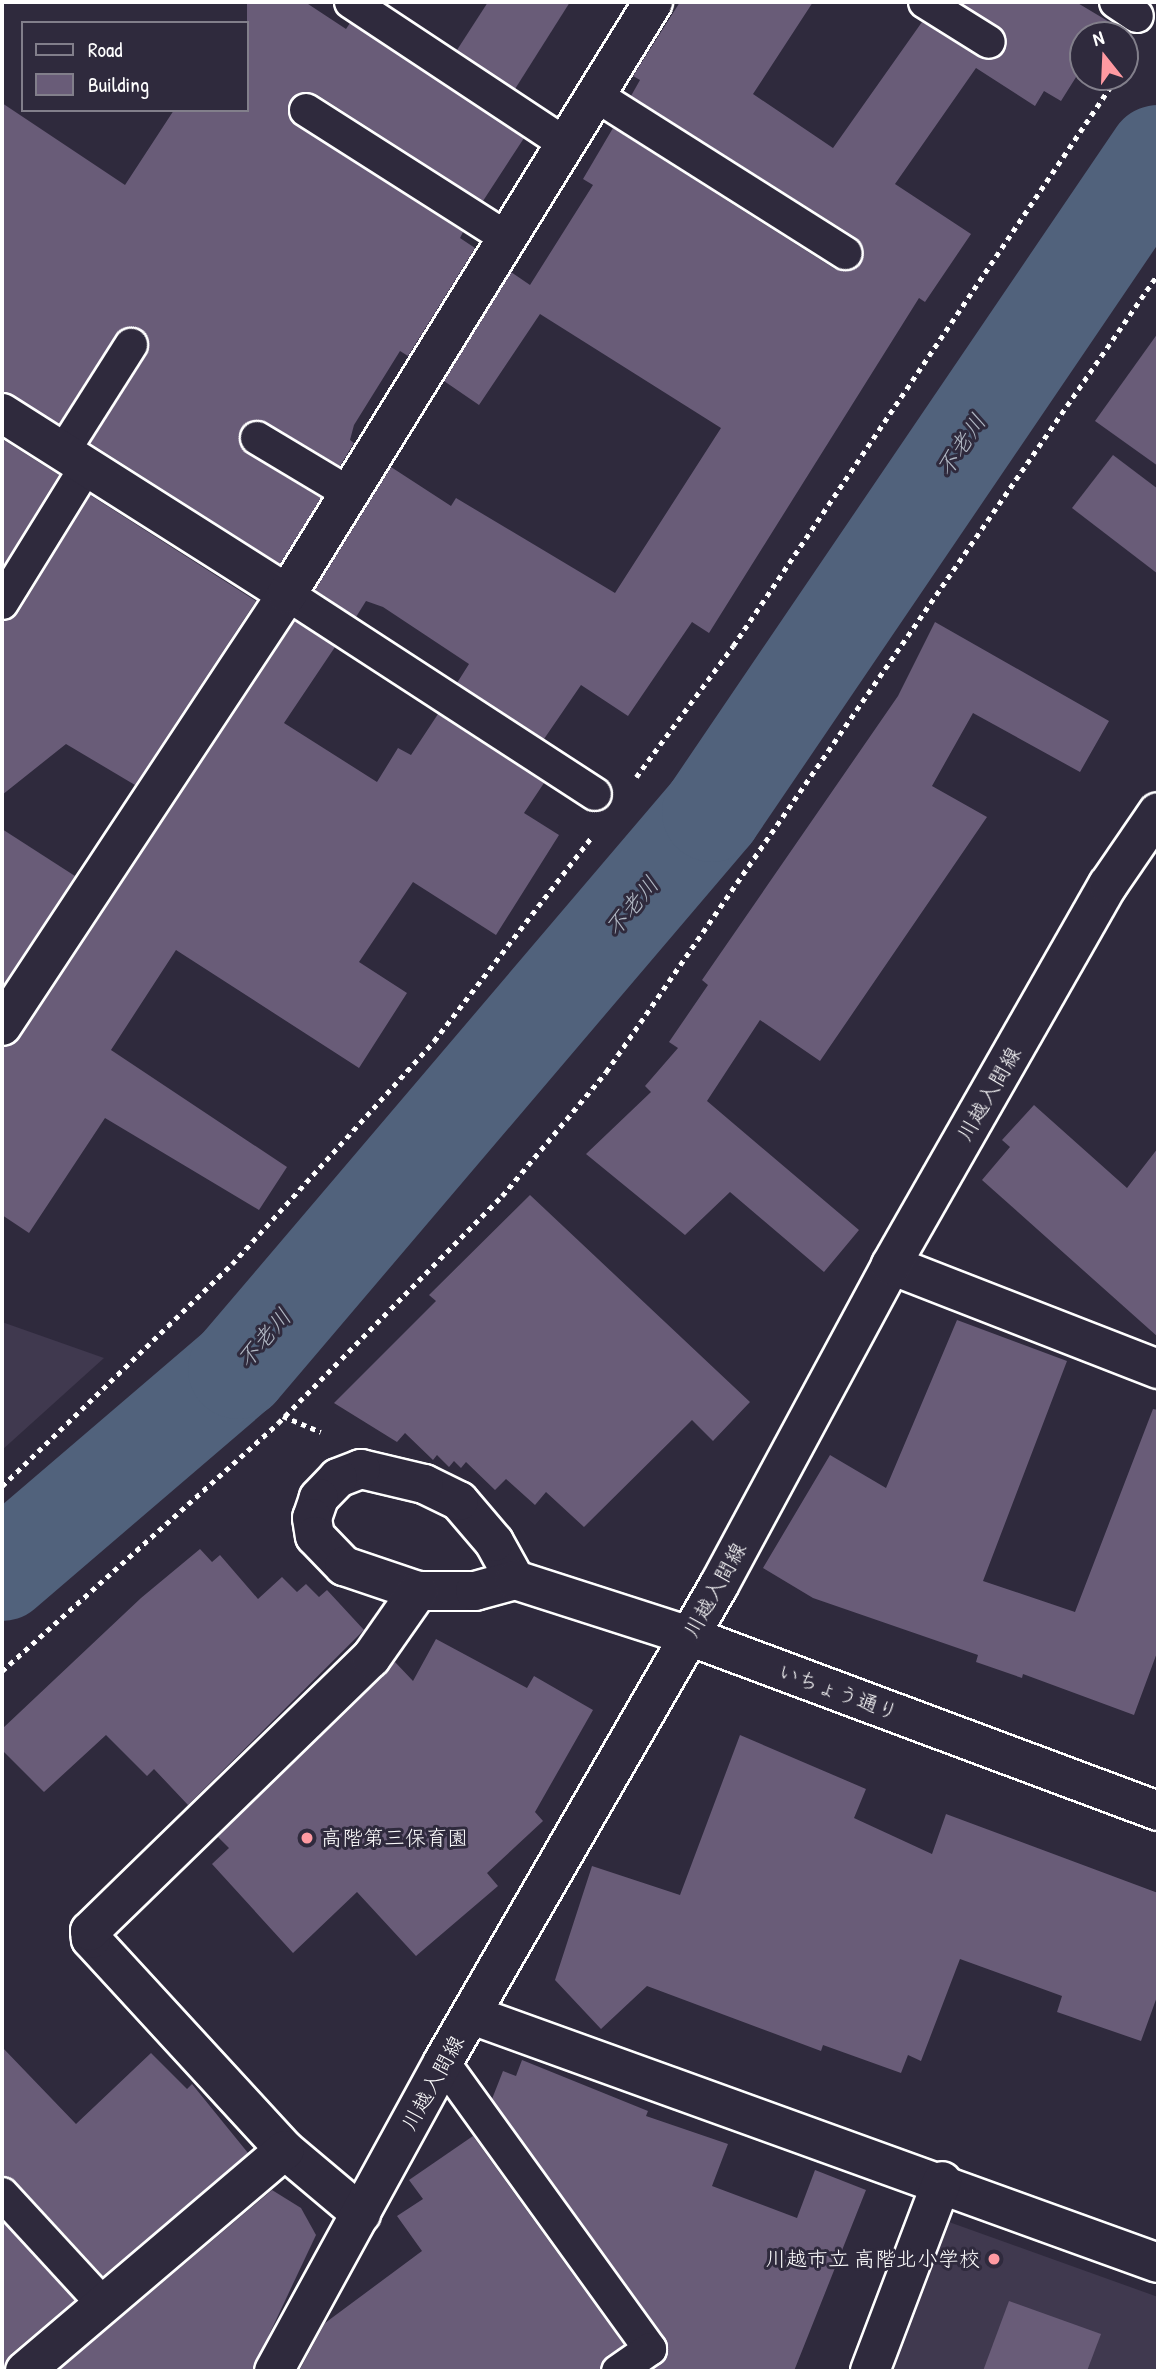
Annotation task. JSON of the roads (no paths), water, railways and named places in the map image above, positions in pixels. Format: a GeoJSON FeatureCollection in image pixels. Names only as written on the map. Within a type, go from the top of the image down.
{"type":"FeatureCollection","features":[{"type":"Feature","properties":{"kind":"street"},"geometry":{"type":"LineString","coordinates":[[2,1026],[286,594],[567,145],[653,2]]}},
{"type":"Feature","properties":{"kind":"street"},"geometry":{"type":"LineString","coordinates":[[2,413],[286,594]]}},
{"type":"Feature","properties":{"kind":"street","name":"川越入間線"},"geometry":{"type":"LineString","coordinates":[[274,2371],[443,2062],[689,1636],[891,1265],[1108,885],[1158,811]]}},
{"type":"Feature","properties":{"kind":"street"},"geometry":{"type":"LineString","coordinates":[[891,1265],[1158,1369]]}},
{"type":"Feature","properties":{"kind":"street"},"geometry":{"type":"LineString","coordinates":[[361,1469],[389,1473],[459,1501],[494,1542],[515,1580],[475,1591],[418,1591],[344,1566],[315,1536],[312,1518],[319,1498],[338,1478],[361,1469]]}},
{"type":"Feature","properties":{"kind":"street","name":"いちょう通り"},"geometry":{"type":"LineString","coordinates":[[515,1580],[689,1636],[1158,1811]]}},
{"type":"Feature","properties":{"kind":"street"},"geometry":{"type":"LineString","coordinates":[[361,2214],[285,2150],[91,1939],[90,1931],[371,1658],[418,1591]]}},
{"type":"Feature","properties":{"kind":"street"},"geometry":{"type":"LineString","coordinates":[[472,2015],[942,2181],[1158,2263]]}},
{"type":"Feature","properties":{"kind":"street"},"geometry":{"type":"LineString","coordinates":[[25,2371],[285,2150]]}},
{"type":"Feature","properties":{"kind":"street"},"geometry":{"type":"LineString","coordinates":[[870,2371],[942,2181]]}},
{"type":"Feature","properties":{"kind":"lane"},"geometry":{"type":"LineString","coordinates":[[351,2],[567,145]]}},
{"type":"Feature","properties":{"kind":"lane"},"geometry":{"type":"LineString","coordinates":[[925,2],[989,42]]}},
{"type":"Feature","properties":{"kind":"lane"},"geometry":{"type":"LineString","coordinates":[[597,96],[845,253]]}},
{"type":"Feature","properties":{"kind":"lane"},"geometry":{"type":"LineString","coordinates":[[306,110],[507,238]]}},
{"type":"Feature","properties":{"kind":"lane"},"geometry":{"type":"LineString","coordinates":[[2,603],[131,345]]}},
{"type":"Feature","properties":{"kind":"lane"},"geometry":{"type":"LineString","coordinates":[[257,438],[349,493]]}},
{"type":"Feature","properties":{"kind":"lane"},"geometry":{"type":"LineString","coordinates":[[286,594],[595,794]]}},
{"type":"Feature","properties":{"kind":"lane"},"geometry":{"type":"LineString","coordinates":[[443,2062],[650,2349],[618,2371]]}},
{"type":"Feature","properties":{"kind":"lane"},"geometry":{"type":"LineString","coordinates":[[2,2194],[104,2305]]}},
{"type":"Feature","properties":{"kind":"waterway","name":"不老川"},"geometry":{"type":"LineString","coordinates":[[2,1571],[238,1369],[712,812],[1158,155]]}},
{"type":"Feature","properties":{"kind":"waterway"},"geometry":{"type":"LineString","coordinates":[[2,1538],[75,1504]]}},
{"type":"Feature","properties":{"kind":"place","name":"高階第三保育園"},"geometry":{"type":"Point","coordinates":[307,1838]}},
{"type":"Feature","properties":{"kind":"place","name":"川越市立 高階北小学校"},"geometry":{"type":"Point","coordinates":[994,2259]}}]}
